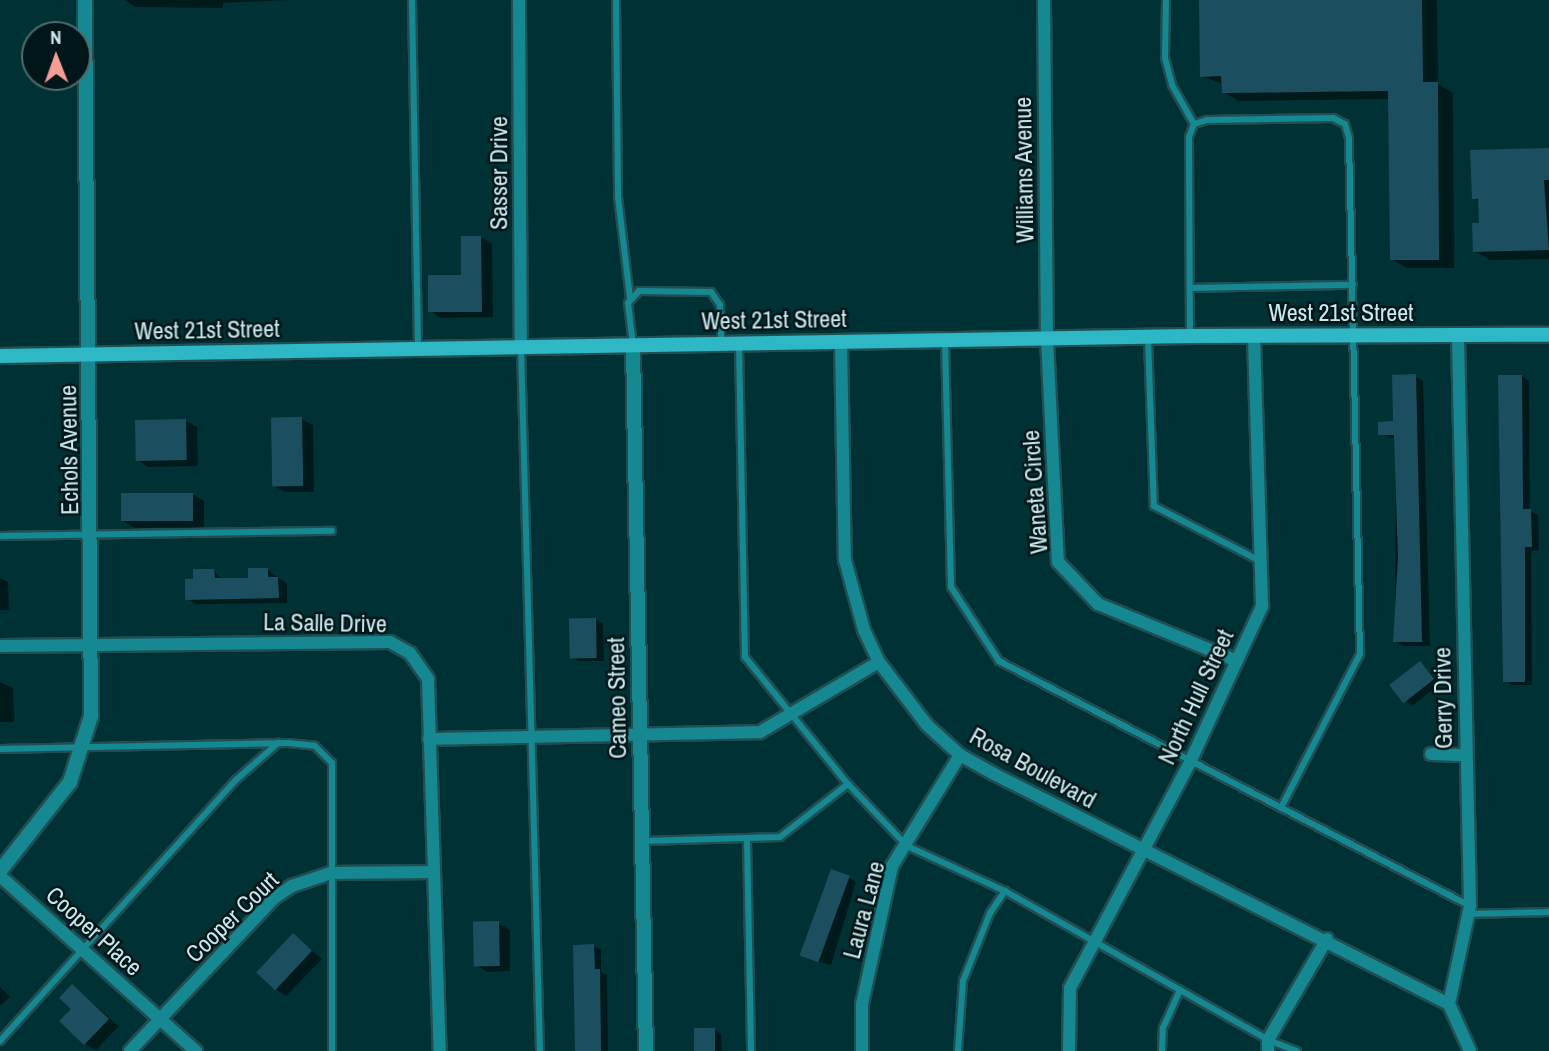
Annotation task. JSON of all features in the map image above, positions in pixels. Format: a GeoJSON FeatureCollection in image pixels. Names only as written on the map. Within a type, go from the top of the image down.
{"type":"FeatureCollection","features":[{"type":"Feature","properties":{"kind":"main road","name":"West 21st Street"},"geometry":{"type":"LineString","coordinates":[[0,356],[1148,336],[1549,335]]}},
{"type":"Feature","properties":{"kind":"street","name":"Echols Avenue"},"geometry":{"type":"LineString","coordinates":[[0,874],[70,782],[91,716],[94,645],[85,0]]}},
{"type":"Feature","properties":{"kind":"street","name":"Sasser Drive"},"geometry":{"type":"LineString","coordinates":[[519,0],[521,346]]}},
{"type":"Feature","properties":{"kind":"street","name":"Williams Avenue"},"geometry":{"type":"LineString","coordinates":[[1044,0],[1047,339]]}},
{"type":"Feature","properties":{"kind":"street","name":"North Hull Street"},"geometry":{"type":"LineString","coordinates":[[1069,1051],[1070,988],[1097,942],[1141,851],[1191,761],[1262,606],[1254,336]]}},
{"type":"Feature","properties":{"kind":"street","name":"Gerry Drive"},"geometry":{"type":"LineString","coordinates":[[1449,1004],[1469,910],[1458,337]]}},
{"type":"Feature","properties":{"kind":"street","name":"Waneta Circle"},"geometry":{"type":"LineString","coordinates":[[1047,339],[1058,562],[1098,604],[1237,661]]}},
{"type":"Feature","properties":{"kind":"street","name":"Rosa Boulevard"},"geometry":{"type":"LineString","coordinates":[[841,341],[845,560],[864,630],[879,662],[928,725],[960,755],[1141,851],[1326,939],[1449,1004]]}},
{"type":"Feature","properties":{"kind":"street","name":"Cameo Street"},"geometry":{"type":"LineString","coordinates":[[633,345],[646,1051]]}},
{"type":"Feature","properties":{"kind":"street","name":"La Salle Drive"},"geometry":{"type":"LineString","coordinates":[[0,646],[390,642],[410,653],[428,679],[432,872],[440,1051]]}},
{"type":"Feature","properties":{"kind":"street"},"geometry":{"type":"LineString","coordinates":[[429,739],[760,733],[879,662]]}},
{"type":"Feature","properties":{"kind":"street"},"geometry":{"type":"LineString","coordinates":[[1432,754],[1465,755]]}},
{"type":"Feature","properties":{"kind":"street","name":"Laura Lane"},"geometry":{"type":"LineString","coordinates":[[862,1051],[862,1004],[890,879],[960,755]]}},
{"type":"Feature","properties":{"kind":"street","name":"Cooper Court"},"geometry":{"type":"LineString","coordinates":[[131,1051],[274,898],[307,878],[331,873],[432,872]]}},
{"type":"Feature","properties":{"kind":"street","name":"Cooper Place"},"geometry":{"type":"LineString","coordinates":[[0,874],[159,1018]]}},
{"type":"Feature","properties":{"kind":"street"},"geometry":{"type":"LineString","coordinates":[[1268,1046],[1326,939]]}},
{"type":"Feature","properties":{"kind":"street"},"geometry":{"type":"LineString","coordinates":[[1449,1004],[1470,1051]]}},
{"type":"Feature","properties":{"kind":"street"},"geometry":{"type":"LineString","coordinates":[[159,1018],[195,1051]]}},
{"type":"Feature","properties":{"kind":"lane"},"geometry":{"type":"LineString","coordinates":[[412,0],[418,350]]}},
{"type":"Feature","properties":{"kind":"lane"},"geometry":{"type":"LineString","coordinates":[[616,0],[618,197],[623,273],[630,298],[633,345]]}},
{"type":"Feature","properties":{"kind":"lane"},"geometry":{"type":"LineString","coordinates":[[1166,0],[1165,58],[1172,85],[1194,124]]}},
{"type":"Feature","properties":{"kind":"lane"},"geometry":{"type":"LineString","coordinates":[[1194,124],[1207,120],[1333,118],[1345,124],[1349,138],[1360,654],[1281,808]]}},
{"type":"Feature","properties":{"kind":"lane"},"geometry":{"type":"LineString","coordinates":[[1190,336],[1189,137],[1194,124]]}},
{"type":"Feature","properties":{"kind":"lane"},"geometry":{"type":"LineString","coordinates":[[1190,288],[1353,285]]}},
{"type":"Feature","properties":{"kind":"lane"},"geometry":{"type":"LineString","coordinates":[[630,298],[639,291],[711,292],[720,305],[722,343]]}},
{"type":"Feature","properties":{"kind":"lane"},"geometry":{"type":"LineString","coordinates":[[1148,336],[1154,506],[1261,562]]}},
{"type":"Feature","properties":{"kind":"lane"},"geometry":{"type":"LineString","coordinates":[[946,341],[951,587],[999,661],[1281,808],[1469,910],[1549,912]]}},
{"type":"Feature","properties":{"kind":"lane"},"geometry":{"type":"LineString","coordinates":[[739,343],[745,657],[848,784],[907,846],[1005,891],[1180,990],[1268,1046],[1297,1051]]}},
{"type":"Feature","properties":{"kind":"lane"},"geometry":{"type":"LineString","coordinates":[[521,346],[534,737],[540,1051]]}},
{"type":"Feature","properties":{"kind":"lane"},"geometry":{"type":"LineString","coordinates":[[0,536],[332,531]]}},
{"type":"Feature","properties":{"kind":"lane"},"geometry":{"type":"LineString","coordinates":[[0,1041],[237,779],[278,743]]}},
{"type":"Feature","properties":{"kind":"lane"},"geometry":{"type":"LineString","coordinates":[[0,749],[278,743],[315,746],[332,763],[332,1051]]}},
{"type":"Feature","properties":{"kind":"lane"},"geometry":{"type":"LineString","coordinates":[[642,841],[780,837],[848,784]]}},
{"type":"Feature","properties":{"kind":"lane"},"geometry":{"type":"LineString","coordinates":[[747,839],[751,1051]]}},
{"type":"Feature","properties":{"kind":"lane"},"geometry":{"type":"LineString","coordinates":[[958,1051],[963,981],[990,913],[1005,891]]}},
{"type":"Feature","properties":{"kind":"lane"},"geometry":{"type":"LineString","coordinates":[[1162,1051],[1163,1028],[1180,990]]}},
{"type":"Feature","properties":{"kind":"building"},"geometry":{"type":"Polygon","coordinates":[[[1199,0],[1422,0],[1423,82],[1438,82],[1439,260],[1390,260],[1388,91],[1222,93],[1221,76],[1200,77],[1199,0]]]}},
{"type":"Feature","properties":{"kind":"building"},"geometry":{"type":"Polygon","coordinates":[[[1549,148],[1549,180],[1544,180],[1549,250],[1473,252],[1472,223],[1479,223],[1478,199],[1472,199],[1470,150],[1549,148]]]}},
{"type":"Feature","properties":{"kind":"building"},"geometry":{"type":"Polygon","coordinates":[[[461,236],[481,236],[482,312],[428,312],[428,275],[461,275],[461,236]]]}},
{"type":"Feature","properties":{"kind":"building"},"geometry":{"type":"Polygon","coordinates":[[[1416,374],[1422,642],[1393,642],[1398,558],[1394,435],[1378,435],[1378,422],[1393,421],[1392,375],[1416,374]]]}},
{"type":"Feature","properties":{"kind":"building"},"geometry":{"type":"Polygon","coordinates":[[[1498,375],[1522,375],[1523,509],[1531,509],[1532,547],[1525,547],[1525,682],[1503,682],[1498,375]]]}},
{"type":"Feature","properties":{"kind":"building"},"geometry":{"type":"Polygon","coordinates":[[[302,417],[303,486],[272,487],[271,418],[302,417]]]}},
{"type":"Feature","properties":{"kind":"building"},"geometry":{"type":"Polygon","coordinates":[[[186,419],[187,460],[136,461],[135,420],[186,419]]]}},
{"type":"Feature","properties":{"kind":"building"},"geometry":{"type":"Polygon","coordinates":[[[121,493],[193,493],[193,521],[121,521],[121,493]]]}},
{"type":"Feature","properties":{"kind":"building"},"geometry":{"type":"Polygon","coordinates":[[[248,568],[268,568],[268,577],[278,577],[279,598],[185,600],[185,579],[193,579],[193,569],[214,569],[215,578],[248,578],[248,568]]]}},
{"type":"Feature","properties":{"kind":"building"},"geometry":{"type":"Polygon","coordinates":[[[569,618],[596,618],[597,658],[570,658],[569,618]]]}},
{"type":"Feature","properties":{"kind":"building"},"geometry":{"type":"Polygon","coordinates":[[[1420,661],[1434,679],[1403,703],[1389,685],[1420,661]]]}},
{"type":"Feature","properties":{"kind":"building"},"geometry":{"type":"Polygon","coordinates":[[[831,869],[850,876],[818,962],[800,955],[831,869]]]}},
{"type":"Feature","properties":{"kind":"building"},"geometry":{"type":"Polygon","coordinates":[[[473,921],[499,921],[500,966],[474,966],[473,921]]]}},
{"type":"Feature","properties":{"kind":"building"},"geometry":{"type":"Polygon","coordinates":[[[293,933],[312,951],[275,990],[256,972],[293,933]]]}},
{"type":"Feature","properties":{"kind":"building"},"geometry":{"type":"Polygon","coordinates":[[[594,944],[595,969],[600,969],[601,1051],[575,1051],[573,945],[594,944]]]}},
{"type":"Feature","properties":{"kind":"building"},"geometry":{"type":"Polygon","coordinates":[[[72,984],[109,1019],[84,1045],[59,1021],[71,1009],[59,998],[72,984]]]}},
{"type":"Feature","properties":{"kind":"building"},"geometry":{"type":"Polygon","coordinates":[[[694,1028],[715,1028],[715,1051],[694,1051],[694,1028]]]}}]}
